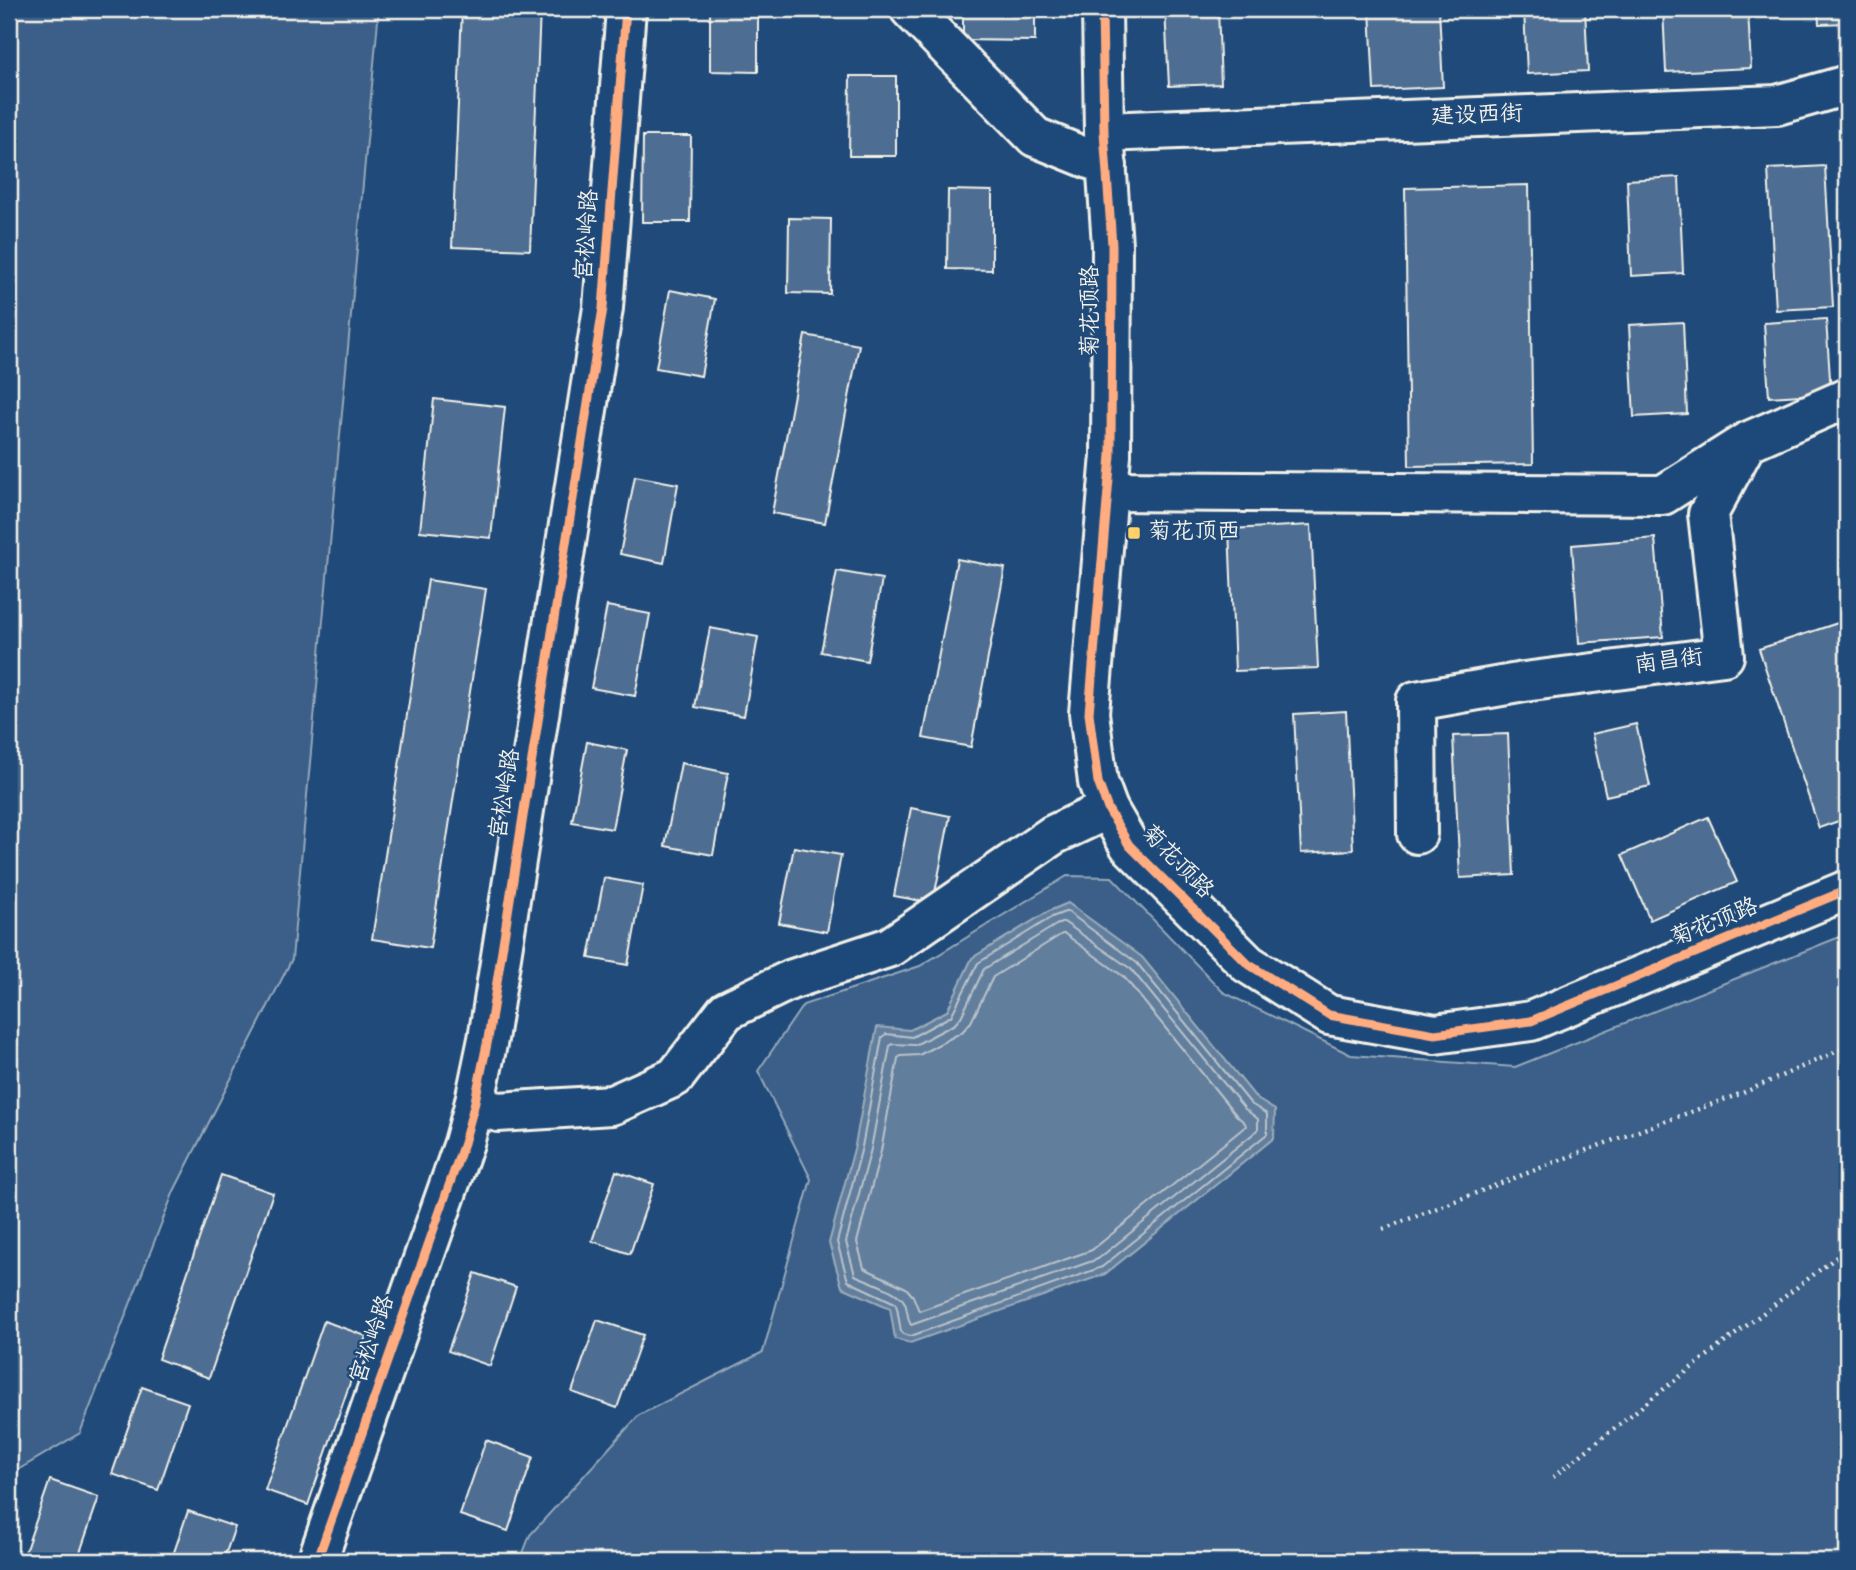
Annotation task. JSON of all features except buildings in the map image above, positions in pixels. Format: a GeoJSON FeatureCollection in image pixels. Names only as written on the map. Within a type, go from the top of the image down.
{"type":"FeatureCollection","features":[{"type":"Feature","properties":{"kind":"street","name":"宫松岭路"},"geometry":{"type":"LineString","coordinates":[[317,1561],[464,1143],[488,1039],[603,308],[626,9]]}},
{"type":"Feature","properties":{"kind":"street"},"geometry":{"type":"LineString","coordinates":[[910,9],[1035,137],[1105,149]]}},
{"type":"Feature","properties":{"kind":"street","name":"菊花顶路"},"geometry":{"type":"LineString","coordinates":[[1102,9],[1105,149],[1112,245],[1111,455],[1089,713],[1098,782],[1108,809],[1129,845],[1248,964],[1329,1015],[1436,1034],[1531,1021],[1847,890]]}},
{"type":"Feature","properties":{"kind":"street","name":"建设西街"},"geometry":{"type":"LineString","coordinates":[[1105,149],[1777,105],[1847,85]]}},
{"type":"Feature","properties":{"kind":"street"},"geometry":{"type":"LineString","coordinates":[[1108,491],[1663,495],[1747,442],[1847,398]]}},
{"type":"Feature","properties":{"kind":"street","name":"南昌街"},"geometry":{"type":"LineString","coordinates":[[1416,834],[1416,701],[1524,682],[1724,656],[1708,514],[1747,442]]}},
{"type":"Feature","properties":{"kind":"street"},"geometry":{"type":"LineString","coordinates":[[474,1106],[498,1112],[612,1105],[675,1077],[726,1011],[790,980],[890,947],[1054,835],[1108,809]]}},
{"type":"Feature","properties":{"kind":"path"},"geometry":{"type":"LineString","coordinates":[[1383,1228],[1745,1092],[1847,1048]]}},
{"type":"Feature","properties":{"kind":"path"},"geometry":{"type":"LineString","coordinates":[[1553,1477],[1847,1249]]}},
{"type":"Feature","properties":{"kind":"shaded area"},"geometry":{"type":"Polygon","coordinates":[[[9,9],[379,9],[292,959],[174,1191],[80,1433],[18,1470],[9,1493],[9,9]]]}},
{"type":"Feature","properties":{"kind":"shaded area"},"geometry":{"type":"Polygon","coordinates":[[[1067,876],[1112,877],[1223,992],[1351,1055],[1515,1067],[1847,934],[1847,1561],[520,1561],[530,1535],[639,1415],[763,1352],[811,1179],[758,1071],[803,1005],[920,966],[1067,876]]]}},
{"type":"Feature","properties":{"kind":"water"},"geometry":{"type":"Polygon","coordinates":[[[1068,903],[1142,957],[1257,1099],[1275,1110],[1274,1138],[1105,1274],[910,1343],[895,1339],[890,1308],[842,1287],[829,1243],[855,1145],[877,1027],[910,1030],[947,1011],[972,958],[1049,911],[1068,903]]]}},
{"type":"Feature","properties":{"kind":"cycle path"},"geometry":{"type":"LineString","coordinates":[[317,1561],[464,1143],[488,1039],[603,308],[626,9]]}},
{"type":"Feature","properties":{"kind":"cycle path"},"geometry":{"type":"LineString","coordinates":[[1102,9],[1104,132],[1112,245],[1111,455],[1089,713],[1098,782],[1108,809],[1129,845],[1248,964],[1329,1015],[1435,1034],[1531,1021],[1847,890]]}},
{"type":"Feature","properties":{"kind":"place","name":"菊花顶西"},"geometry":{"type":"Point","coordinates":[1134,533]}}]}
